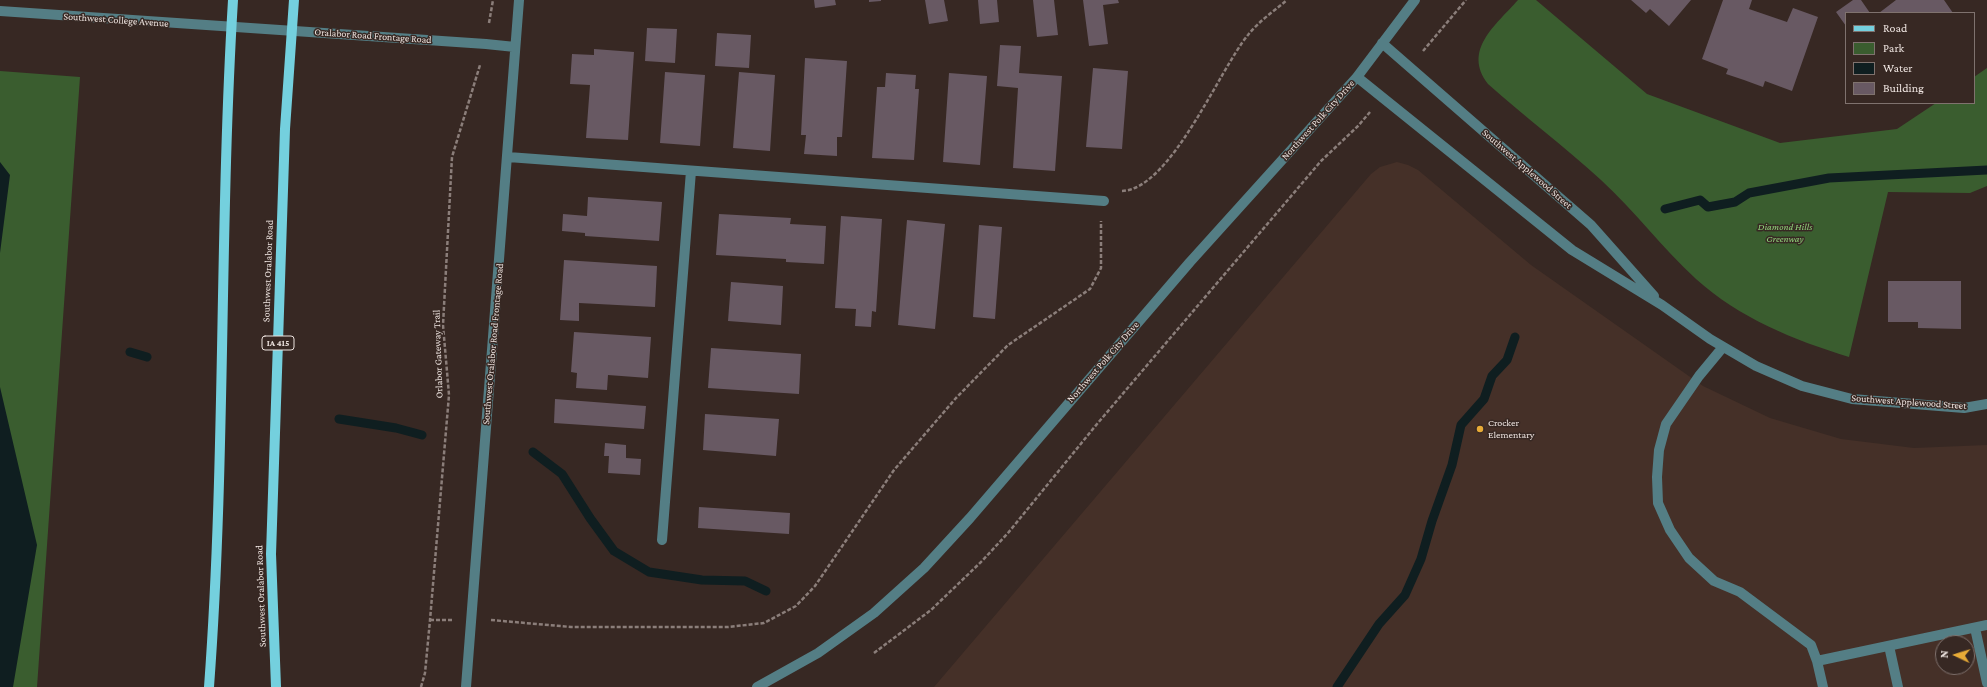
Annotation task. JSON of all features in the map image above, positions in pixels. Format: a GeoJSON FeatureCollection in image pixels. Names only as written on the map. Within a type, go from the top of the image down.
{"type":"FeatureCollection","features":[{"type":"Feature","properties":{"kind":"main road"},"geometry":{"type":"LineString","coordinates":[[209,687],[216,598],[233,0]]}},
{"type":"Feature","properties":{"kind":"main road","name":"Southwest Oralabor Road"},"geometry":{"type":"LineString","coordinates":[[276,687],[271,554],[285,130],[294,0]]}},
{"type":"Feature","properties":{"kind":"street","name":"Southwest Oralabor Road Frontage Road"},"geometry":{"type":"LineString","coordinates":[[466,687],[519,0]]}},
{"type":"Feature","properties":{"kind":"street","name":"Northwest Polk City Drive"},"geometry":{"type":"LineString","coordinates":[[757,687],[818,653],[874,613],[924,568],[970,518],[1190,262],[1357,77],[1415,0]]}},
{"type":"Feature","properties":{"kind":"street","name":"Southwest College Avenue"},"geometry":{"type":"LineString","coordinates":[[0,11],[232,28]]}},
{"type":"Feature","properties":{"kind":"street","name":"Oralabor Road Frontage Road"},"geometry":{"type":"LineString","coordinates":[[232,28],[486,44],[515,48]]}},
{"type":"Feature","properties":{"kind":"street","name":"Southwest Applewood Street"},"geometry":{"type":"LineString","coordinates":[[1382,44],[1591,224],[1662,305]]}},
{"type":"Feature","properties":{"kind":"street","name":"Southwest Applewood Street"},"geometry":{"type":"LineString","coordinates":[[1357,77],[1572,250],[1662,305],[1723,347],[1756,366],[1802,386],[1852,398],[1964,408],[1987,404]]}},
{"type":"Feature","properties":{"kind":"street"},"geometry":{"type":"LineString","coordinates":[[508,157],[1104,200]]}},
{"type":"Feature","properties":{"kind":"street"},"geometry":{"type":"LineString","coordinates":[[662,540],[691,170]]}},
{"type":"Feature","properties":{"kind":"street"},"geometry":{"type":"LineString","coordinates":[[1723,347],[1699,376],[1666,424],[1658,450],[1658,503],[1670,530],[1689,558],[1714,581],[1740,592],[1811,645],[1817,661],[1823,687]]}},
{"type":"Feature","properties":{"kind":"street"},"geometry":{"type":"LineString","coordinates":[[1817,661],[1987,625]]}},
{"type":"Feature","properties":{"kind":"street"},"geometry":{"type":"LineString","coordinates":[[1975,628],[1987,683]]}},
{"type":"Feature","properties":{"kind":"street"},"geometry":{"type":"LineString","coordinates":[[1889,646],[1898,687]]}},
{"type":"Feature","properties":{"kind":"path","name":"Orlabor Gateway Trail"},"geometry":{"type":"LineString","coordinates":[[421,687],[425,673],[449,395],[444,325],[452,157],[486,44],[494,0]]}},
{"type":"Feature","properties":{"kind":"path"},"geometry":{"type":"LineString","coordinates":[[430,620],[472,619],[571,627],[728,627],[764,623],[796,606],[815,586],[894,470],[956,398],[1008,345],[1090,289],[1102,268],[1100,224],[1104,200],[1114,192],[1129,191],[1151,178],[1170,158],[1190,131],[1234,55],[1249,34],[1287,0]]}},
{"type":"Feature","properties":{"kind":"path"},"geometry":{"type":"LineString","coordinates":[[1410,67],[1466,0]]}},
{"type":"Feature","properties":{"kind":"path"},"geometry":{"type":"LineString","coordinates":[[874,653],[931,610],[982,561],[1008,533],[1092,430],[1321,161],[1358,126],[1383,97]]}},
{"type":"Feature","properties":{"kind":"shaded area","name":"Crocker Elementary"},"geometry":{"type":"Polygon","coordinates":[[[1397,162],[1418,170],[1531,265],[1703,386],[1770,418],[1841,439],[1914,448],[1987,445],[1987,687],[934,687],[1371,174],[1380,167],[1397,162]]]}},
{"type":"Feature","properties":{"kind":"green space","name":"Diamond Hills Greenway"},"geometry":{"type":"Polygon","coordinates":[[[1518,0],[1536,0],[1647,94],[1780,143],[1897,129],[1934,104],[1975,104],[1975,76],[1987,68],[1987,186],[1970,193],[1888,192],[1849,357],[1828,350],[1768,326],[1730,305],[1713,293],[1696,279],[1672,255],[1601,180],[1488,84],[1481,72],[1479,60],[1480,49],[1485,39],[1500,19],[1518,0]]]}},
{"type":"Feature","properties":{"kind":"green space"},"geometry":{"type":"Polygon","coordinates":[[[0,71],[80,77],[37,687],[0,687],[0,71]]]}},
{"type":"Feature","properties":{"kind":"water"},"geometry":{"type":"Polygon","coordinates":[[[0,162],[10,175],[0,253],[0,162]]]}},
{"type":"Feature","properties":{"kind":"water"},"geometry":{"type":"Polygon","coordinates":[[[0,387],[37,545],[13,687],[0,687],[0,387]]]}},
{"type":"Feature","properties":{"kind":"building"},"geometry":{"type":"Polygon","coordinates":[[[814,0],[835,0],[836,5],[815,8],[814,0]]]}},
{"type":"Feature","properties":{"kind":"building"},"geometry":{"type":"Polygon","coordinates":[[[869,0],[881,0],[881,1],[869,2],[869,0]]]}},
{"type":"Feature","properties":{"kind":"building"},"geometry":{"type":"Polygon","coordinates":[[[925,0],[944,0],[948,21],[929,24],[925,0]]]}},
{"type":"Feature","properties":{"kind":"building"},"geometry":{"type":"Polygon","coordinates":[[[978,0],[997,0],[999,22],[980,24],[978,0]]]}},
{"type":"Feature","properties":{"kind":"building"},"geometry":{"type":"Polygon","coordinates":[[[1033,0],[1054,0],[1058,35],[1037,37],[1033,0]]]}},
{"type":"Feature","properties":{"kind":"building"},"geometry":{"type":"Polygon","coordinates":[[[1083,0],[1118,0],[1119,3],[1103,5],[1108,44],[1089,46],[1083,0]]]}},
{"type":"Feature","properties":{"kind":"building"},"geometry":{"type":"Polygon","coordinates":[[[1631,0],[1691,0],[1669,26],[1650,9],[1646,13],[1631,0]]]}},
{"type":"Feature","properties":{"kind":"building"},"geometry":{"type":"Polygon","coordinates":[[[1723,0],[1752,0],[1749,9],[1787,22],[1793,8],[1818,17],[1792,91],[1765,81],[1763,87],[1726,74],[1728,69],[1702,59],[1723,0]]]}},
{"type":"Feature","properties":{"kind":"building"},"geometry":{"type":"Polygon","coordinates":[[[1853,0],[1861,0],[1869,12],[1845,12],[1845,25],[1836,12],[1853,0]]]}},
{"type":"Feature","properties":{"kind":"building"},"geometry":{"type":"Polygon","coordinates":[[[1896,0],[1944,0],[1952,12],[1880,12],[1896,0]]]}},
{"type":"Feature","properties":{"kind":"building"},"geometry":{"type":"Polygon","coordinates":[[[647,28],[677,29],[675,63],[645,61],[647,28]]]}},
{"type":"Feature","properties":{"kind":"building"},"geometry":{"type":"Polygon","coordinates":[[[717,33],[751,35],[749,68],[715,66],[717,33]]]}},
{"type":"Feature","properties":{"kind":"building"},"geometry":{"type":"Polygon","coordinates":[[[1000,45],[1021,46],[1019,73],[1062,76],[1055,171],[1013,168],[1018,88],[997,86],[1000,45]]]}},
{"type":"Feature","properties":{"kind":"building"},"geometry":{"type":"Polygon","coordinates":[[[594,49],[634,52],[628,140],[586,138],[590,85],[570,84],[572,54],[594,55],[594,49]]]}},
{"type":"Feature","properties":{"kind":"building"},"geometry":{"type":"Polygon","coordinates":[[[805,58],[847,61],[842,137],[837,137],[837,156],[804,154],[806,135],[801,135],[805,58]]]}},
{"type":"Feature","properties":{"kind":"building"},"geometry":{"type":"Polygon","coordinates":[[[1093,68],[1128,71],[1122,149],[1086,147],[1093,68]]]}},
{"type":"Feature","properties":{"kind":"building"},"geometry":{"type":"Polygon","coordinates":[[[665,72],[705,75],[700,146],[660,143],[665,72]]]}},
{"type":"Feature","properties":{"kind":"building"},"geometry":{"type":"Polygon","coordinates":[[[739,72],[775,75],[770,151],[733,148],[739,72]]]}},
{"type":"Feature","properties":{"kind":"building"},"geometry":{"type":"Polygon","coordinates":[[[886,73],[916,75],[915,89],[919,89],[914,160],[872,158],[877,87],[885,87],[886,73]]]}},
{"type":"Feature","properties":{"kind":"building"},"geometry":{"type":"Polygon","coordinates":[[[949,73],[987,76],[980,165],[943,162],[949,73]]]}},
{"type":"Feature","properties":{"kind":"building"},"geometry":{"type":"Polygon","coordinates":[[[588,197],[662,202],[659,241],[585,236],[585,233],[562,231],[563,214],[587,216],[588,197]]]}},
{"type":"Feature","properties":{"kind":"building"},"geometry":{"type":"Polygon","coordinates":[[[719,214],[791,218],[790,224],[826,226],[824,264],[786,262],[786,259],[716,255],[719,214]]]}},
{"type":"Feature","properties":{"kind":"building"},"geometry":{"type":"Polygon","coordinates":[[[841,216],[882,219],[876,312],[872,311],[871,327],[855,326],[856,309],[835,308],[841,216]]]}},
{"type":"Feature","properties":{"kind":"building"},"geometry":{"type":"Polygon","coordinates":[[[907,220],[945,224],[935,329],[898,325],[907,220]]]}},
{"type":"Feature","properties":{"kind":"building"},"geometry":{"type":"Polygon","coordinates":[[[979,225],[1002,227],[995,319],[973,317],[979,225]]]}},
{"type":"Feature","properties":{"kind":"building"},"geometry":{"type":"Polygon","coordinates":[[[564,260],[657,266],[655,307],[579,303],[579,321],[560,320],[564,260]]]}},
{"type":"Feature","properties":{"kind":"building"},"geometry":{"type":"Polygon","coordinates":[[[1888,281],[1961,281],[1961,329],[1918,328],[1918,322],[1888,322],[1888,281]]]}},
{"type":"Feature","properties":{"kind":"building"},"geometry":{"type":"Polygon","coordinates":[[[731,282],[783,286],[781,325],[728,321],[731,282]]]}},
{"type":"Feature","properties":{"kind":"building"},"geometry":{"type":"Polygon","coordinates":[[[574,332],[651,337],[648,378],[608,375],[607,390],[576,388],[577,373],[571,372],[574,332]]]}},
{"type":"Feature","properties":{"kind":"building"},"geometry":{"type":"Polygon","coordinates":[[[711,348],[801,354],[799,394],[708,388],[711,348]]]}},
{"type":"Feature","properties":{"kind":"building"},"geometry":{"type":"Polygon","coordinates":[[[555,399],[646,406],[644,429],[554,423],[555,399]]]}},
{"type":"Feature","properties":{"kind":"building"},"geometry":{"type":"Polygon","coordinates":[[[705,414],[779,419],[776,456],[703,450],[705,414]]]}},
{"type":"Feature","properties":{"kind":"building"},"geometry":{"type":"Polygon","coordinates":[[[605,443],[626,445],[626,458],[641,459],[640,475],[608,473],[609,456],[604,456],[605,443]]]}},
{"type":"Feature","properties":{"kind":"building"},"geometry":{"type":"Polygon","coordinates":[[[699,507],[790,513],[789,534],[698,528],[699,507]]]}},
{"type":"Feature","properties":{"kind":"waterway"},"geometry":{"type":"LineString","coordinates":[[1665,209],[1700,200],[1708,207],[1735,202],[1749,193],[1829,178],[1987,170]]}},
{"type":"Feature","properties":{"kind":"waterway"},"geometry":{"type":"LineString","coordinates":[[1337,687],[1379,624],[1405,595],[1421,559],[1432,521],[1452,465],[1461,425],[1484,399],[1492,376],[1507,360],[1515,337]]}},
{"type":"Feature","properties":{"kind":"waterway"},"geometry":{"type":"LineString","coordinates":[[130,352],[147,357]]}},
{"type":"Feature","properties":{"kind":"waterway"},"geometry":{"type":"LineString","coordinates":[[339,419],[396,428],[422,435]]}},
{"type":"Feature","properties":{"kind":"waterway"},"geometry":{"type":"LineString","coordinates":[[533,452],[562,474],[590,518],[614,551],[649,572],[702,580],[745,581],[766,591]]}},
{"type":"Feature","properties":{"kind":"place","name":"Crocker Elementary"},"geometry":{"type":"Point","coordinates":[1480,429]}}]}
